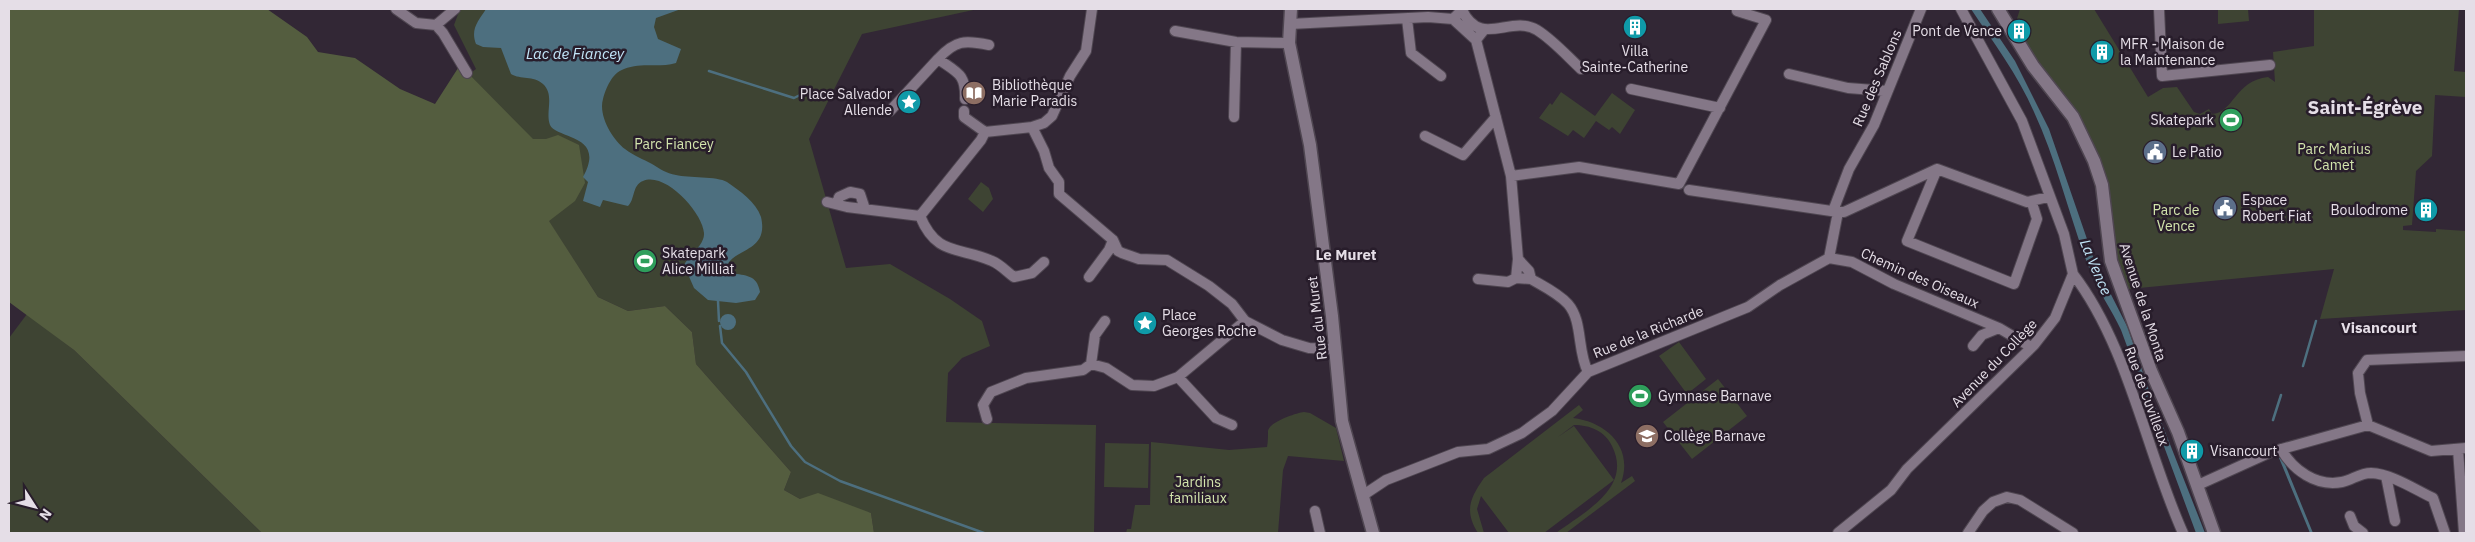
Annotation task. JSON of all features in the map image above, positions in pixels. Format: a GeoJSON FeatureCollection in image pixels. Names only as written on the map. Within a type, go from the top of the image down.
{"type":"FeatureCollection","features":[{"type":"Feature","properties":{"kind":"street"},"geometry":{"type":"LineString","coordinates":[[396,9],[416,23],[436,25],[443,33],[467,73]]}},
{"type":"Feature","properties":{"kind":"street"},"geometry":{"type":"LineString","coordinates":[[436,25],[455,9]]}},
{"type":"Feature","properties":{"kind":"street"},"geometry":{"type":"LineString","coordinates":[[964,111],[964,117],[985,132],[1032,127],[1044,123],[1052,116],[1059,105],[1070,76],[1086,51],[1092,9]]}},
{"type":"Feature","properties":{"kind":"street","name":"Rue du Muret"},"geometry":{"type":"LineString","coordinates":[[1291,9],[1290,43],[1310,145],[1336,349],[1342,421],[1373,533]]}},
{"type":"Feature","properties":{"kind":"street"},"geometry":{"type":"LineString","coordinates":[[1453,19],[1462,9],[1467,20],[1484,30],[1524,25],[1536,30],[1581,68]]}},
{"type":"Feature","properties":{"kind":"street","name":"Rue des Sablons"},"geometry":{"type":"LineString","coordinates":[[1835,212],[1849,169],[1874,125],[1886,90],[1921,9]]}},
{"type":"Feature","properties":{"kind":"street"},"geometry":{"type":"LineString","coordinates":[[1961,9],[2022,121],[2048,197],[2064,234],[2073,274]]}},
{"type":"Feature","properties":{"kind":"street","name":"Avenue de la Monta"},"geometry":{"type":"LineString","coordinates":[[1998,9],[2033,66],[2073,117],[2094,161],[2102,185],[2111,261],[2150,371],[2178,432],[2214,533]]}},
{"type":"Feature","properties":{"kind":"street"},"geometry":{"type":"LineString","coordinates":[[2159,9],[2162,76],[2270,65]]}},
{"type":"Feature","properties":{"kind":"street"},"geometry":{"type":"LineString","coordinates":[[1511,176],[1579,167],[1679,184],[1766,20],[1737,11]]}},
{"type":"Feature","properties":{"kind":"street"},"geometry":{"type":"LineString","coordinates":[[1407,19],[1411,53],[1441,76]]}},
{"type":"Feature","properties":{"kind":"street"},"geometry":{"type":"LineString","coordinates":[[1290,24],[1453,19],[1476,40],[1511,176],[1518,259],[1516,278]]}},
{"type":"Feature","properties":{"kind":"street"},"geometry":{"type":"LineString","coordinates":[[1476,40],[1484,30]]}},
{"type":"Feature","properties":{"kind":"street"},"geometry":{"type":"LineString","coordinates":[[1175,31],[1236,42],[1290,43]]}},
{"type":"Feature","properties":{"kind":"street"},"geometry":{"type":"LineString","coordinates":[[890,111],[950,45],[971,41],[989,45]]}},
{"type":"Feature","properties":{"kind":"street"},"geometry":{"type":"LineString","coordinates":[[1234,117],[1236,42]]}},
{"type":"Feature","properties":{"kind":"street"},"geometry":{"type":"LineString","coordinates":[[938,59],[963,76],[965,100]]}},
{"type":"Feature","properties":{"kind":"street"},"geometry":{"type":"LineString","coordinates":[[1789,74],[1848,88],[1886,90]]}},
{"type":"Feature","properties":{"kind":"street"},"geometry":{"type":"LineString","coordinates":[[1631,89],[1720,108]]}},
{"type":"Feature","properties":{"kind":"street"},"geometry":{"type":"LineString","coordinates":[[1425,136],[1463,155],[1496,117]]}},
{"type":"Feature","properties":{"kind":"street"},"geometry":{"type":"LineString","coordinates":[[1032,127],[1049,168],[1059,182],[1059,194],[1114,243],[1118,251],[1131,258],[1167,260],[1228,300],[1245,321],[1282,340],[1309,348],[1336,349]]}},
{"type":"Feature","properties":{"kind":"street"},"geometry":{"type":"LineString","coordinates":[[920,216],[981,140],[985,132]]}},
{"type":"Feature","properties":{"kind":"street"},"geometry":{"type":"LineString","coordinates":[[1690,190],[1844,212],[1937,169],[2032,203],[2048,197]]}},
{"type":"Feature","properties":{"kind":"street"},"geometry":{"type":"LineString","coordinates":[[1937,169],[1907,241],[2014,284],[2037,219],[2032,203]]}},
{"type":"Feature","properties":{"kind":"street"},"geometry":{"type":"LineString","coordinates":[[865,210],[860,194],[850,192],[832,202],[865,210],[920,216]]}},
{"type":"Feature","properties":{"kind":"street"},"geometry":{"type":"LineString","coordinates":[[1830,258],[1835,212]]}},
{"type":"Feature","properties":{"kind":"street"},"geometry":{"type":"LineString","coordinates":[[920,216],[931,237],[952,251],[973,254],[994,262],[1014,277],[1032,273],[1044,262]]}},
{"type":"Feature","properties":{"kind":"street"},"geometry":{"type":"LineString","coordinates":[[1089,277],[1114,243]]}},
{"type":"Feature","properties":{"kind":"street","name":"Chemin des Oiseaux"},"geometry":{"type":"LineString","coordinates":[[1830,258],[1852,262],[1894,284],[1998,328],[2031,347]]}},
{"type":"Feature","properties":{"kind":"street","name":"Rue de la Richarde"},"geometry":{"type":"LineString","coordinates":[[1362,496],[1386,480],[1458,452],[1488,449],[1522,434],[1552,411],[1588,372],[1748,307],[1780,286],[1830,258]]}},
{"type":"Feature","properties":{"kind":"street"},"geometry":{"type":"LineString","coordinates":[[1518,259],[1529,271],[1531,279]]}},
{"type":"Feature","properties":{"kind":"street","name":"Avenue du Collège"},"geometry":{"type":"LineString","coordinates":[[1838,533],[1891,490],[1907,469],[2031,347],[2055,318],[2073,274]]}},
{"type":"Feature","properties":{"kind":"street","name":"Rue de Cuvilleux"},"geometry":{"type":"LineString","coordinates":[[2073,274],[2091,297],[2114,345],[2183,533]]}},
{"type":"Feature","properties":{"kind":"street"},"geometry":{"type":"LineString","coordinates":[[1478,279],[1508,282],[1516,278],[1531,279],[1568,304],[1574,314],[1584,363],[1588,372]]}},
{"type":"Feature","properties":{"kind":"street"},"geometry":{"type":"LineString","coordinates":[[987,419],[984,405],[991,392],[1026,378],[1083,370],[1091,364],[1095,336],[1105,321]]}},
{"type":"Feature","properties":{"kind":"street"},"geometry":{"type":"LineString","coordinates":[[1091,364],[1106,368],[1132,385],[1154,386],[1178,377],[1245,321]]}},
{"type":"Feature","properties":{"kind":"street"},"geometry":{"type":"LineString","coordinates":[[1973,346],[1982,335],[1998,328]]}},
{"type":"Feature","properties":{"kind":"street"},"geometry":{"type":"LineString","coordinates":[[2368,425],[2360,393],[2358,373],[2367,360],[2466,356]]}},
{"type":"Feature","properties":{"kind":"street"},"geometry":{"type":"LineString","coordinates":[[1178,377],[1216,418],[1232,426]]}},
{"type":"Feature","properties":{"kind":"street"},"geometry":{"type":"LineString","coordinates":[[2198,485],[2280,449],[2368,425],[2431,451],[2462,448],[2464,533]]}},
{"type":"Feature","properties":{"kind":"street"},"geometry":{"type":"LineString","coordinates":[[2280,449],[2293,467],[2312,479],[2341,482],[2371,473],[2386,476],[2433,498],[2445,533]]}},
{"type":"Feature","properties":{"kind":"street"},"geometry":{"type":"LineString","coordinates":[[2386,476],[2395,521]]}},
{"type":"Feature","properties":{"kind":"street"},"geometry":{"type":"LineString","coordinates":[[1968,533],[1993,502],[2007,497],[2020,500],[2073,533]]}},
{"type":"Feature","properties":{"kind":"street"},"geometry":{"type":"LineString","coordinates":[[1315,511],[1320,533]]}},
{"type":"Feature","properties":{"kind":"street"},"geometry":{"type":"LineString","coordinates":[[2350,516],[2354,526],[2363,533]]}},
{"type":"Feature","properties":{"kind":"green space"},"geometry":{"type":"Polygon","coordinates":[[[9,9],[267,9],[307,37],[318,52],[355,58],[400,89],[435,104],[460,65],[533,139],[546,139],[558,135],[579,145],[585,183],[575,201],[549,221],[598,297],[628,311],[665,306],[692,332],[696,364],[791,472],[784,490],[800,499],[818,493],[871,513],[874,533],[262,533],[74,350],[9,302],[9,9]]]}},
{"type":"Feature","properties":{"kind":"green space","name":"Parc Fiancey"},"geometry":{"type":"Polygon","coordinates":[[[460,9],[978,9],[862,34],[809,139],[846,268],[890,264],[950,299],[982,321],[990,346],[962,358],[948,373],[946,422],[1096,425],[1094,533],[874,533],[871,513],[800,499],[784,490],[791,472],[696,364],[692,332],[665,306],[628,311],[598,297],[458,82],[476,69],[454,25],[460,9]]]}},
{"type":"Feature","properties":{"kind":"green space"},"geometry":{"type":"Polygon","coordinates":[[[2020,9],[2094,9],[2148,97],[2163,88],[2177,87],[2194,112],[2200,114],[2209,109],[2212,114],[2225,108],[2248,84],[2268,77],[2275,82],[2273,52],[2314,46],[2314,9],[2459,9],[2454,71],[2466,72],[2466,97],[2435,95],[2432,156],[2416,171],[2412,225],[2403,226],[2403,230],[2436,232],[2436,229],[2466,231],[2466,310],[2320,319],[2334,269],[2129,289],[2119,269],[2110,234],[2101,167],[2085,126],[2037,63],[2015,25],[2020,9]]]}},
{"type":"Feature","properties":{"kind":"green space"},"geometry":{"type":"Polygon","coordinates":[[[2218,9],[2248,9],[2249,21],[2218,24],[2218,9]]]}},
{"type":"Feature","properties":{"kind":"green space"},"geometry":{"type":"Polygon","coordinates":[[[1561,92],[1595,116],[1612,93],[1635,110],[1620,134],[1612,127],[1609,130],[1596,121],[1584,138],[1573,130],[1568,136],[1539,118],[1550,103],[1552,105],[1561,92]]]}},
{"type":"Feature","properties":{"kind":"green space"},"geometry":{"type":"Polygon","coordinates":[[[981,182],[989,188],[993,199],[983,212],[968,199],[981,182]]]}},
{"type":"Feature","properties":{"kind":"green space"},"geometry":{"type":"Polygon","coordinates":[[[27,314],[74,350],[262,533],[9,533],[9,338],[27,314]]]}},
{"type":"Feature","properties":{"kind":"green space"},"geometry":{"type":"Polygon","coordinates":[[[1679,342],[1706,379],[1687,394],[1659,356],[1679,342]]]}},
{"type":"Feature","properties":{"kind":"green space"},"geometry":{"type":"Polygon","coordinates":[[[1718,379],[1747,416],[1692,459],[1663,422],[1718,379]]]}},
{"type":"Feature","properties":{"kind":"green space"},"geometry":{"type":"Polygon","coordinates":[[[1579,405],[1583,410],[1573,418],[1585,420],[1596,425],[1614,438],[1624,458],[1621,483],[1632,476],[1635,481],[1566,533],[1556,533],[1592,507],[1611,486],[1613,480],[1544,533],[1509,533],[1481,496],[1477,509],[1484,533],[1478,533],[1471,518],[1470,505],[1475,492],[1484,478],[1579,405]],[[1574,425],[1558,437],[1574,426],[1614,480],[1617,461],[1612,446],[1605,436],[1586,426],[1574,425]]]}},
{"type":"Feature","properties":{"kind":"green space","name":"Jardins familiaux"},"geometry":{"type":"Polygon","coordinates":[[[1304,412],[1310,413],[1336,428],[1344,461],[1288,456],[1283,470],[1278,533],[1126,533],[1127,529],[1131,529],[1135,505],[1150,505],[1151,442],[1229,450],[1267,447],[1268,431],[1273,424],[1289,416],[1304,412]]]}},
{"type":"Feature","properties":{"kind":"green space"},"geometry":{"type":"Polygon","coordinates":[[[1105,443],[1149,444],[1148,488],[1104,487],[1105,443]]]}},
{"type":"Feature","properties":{"kind":"water","name":"Lac de Fiancey"},"geometry":{"type":"Polygon","coordinates":[[[486,9],[681,9],[656,18],[654,27],[658,39],[681,49],[676,63],[637,66],[620,71],[610,81],[606,90],[602,106],[603,113],[611,134],[620,145],[632,154],[672,174],[727,182],[755,206],[761,217],[762,228],[760,236],[756,243],[731,259],[727,265],[732,273],[750,277],[756,282],[760,292],[755,300],[736,303],[708,300],[694,288],[684,265],[702,242],[704,233],[702,225],[690,205],[672,188],[662,182],[652,180],[639,183],[628,206],[603,200],[600,207],[583,201],[588,182],[583,177],[589,163],[589,153],[585,145],[550,125],[548,115],[549,98],[547,88],[543,84],[535,79],[511,74],[501,48],[483,47],[476,44],[474,39],[475,29],[486,9]]]}},
{"type":"Feature","properties":{"kind":"water","name":"La Vence"},"geometry":{"type":"Polygon","coordinates":[[[1971,9],[1980,9],[2015,61],[2049,129],[2096,265],[2128,328],[2149,391],[2205,533],[2196,533],[2121,330],[2091,273],[2050,152],[2028,98],[1971,9]]]}},
{"type":"Feature","properties":{"kind":"water"},"geometry":{"type":"Polygon","coordinates":[[[725,314],[731,314],[736,319],[734,328],[725,330],[720,325],[720,319],[725,314]]]}},
{"type":"Feature","properties":{"kind":"water"},"geometry":{"type":"Polygon","coordinates":[[[2282,457],[2313,533],[2310,533],[2279,458],[2282,457]]]}},
{"type":"Feature","properties":{"kind":"waterway"},"geometry":{"type":"LineString","coordinates":[[709,71],[794,98],[804,93]]}},
{"type":"Feature","properties":{"kind":"waterway"},"geometry":{"type":"LineString","coordinates":[[718,301],[719,321]]}},
{"type":"Feature","properties":{"kind":"waterway"},"geometry":{"type":"LineString","coordinates":[[2303,366],[2316,321]]}},
{"type":"Feature","properties":{"kind":"waterway"},"geometry":{"type":"LineString","coordinates":[[720,326],[722,343],[746,372],[791,446],[805,462],[840,481],[984,533]]}},
{"type":"Feature","properties":{"kind":"waterway"},"geometry":{"type":"LineString","coordinates":[[2273,420],[2281,395]]}},
{"type":"Feature","properties":{"kind":"place","name":"Villa Sainte-Catherine"},"geometry":{"type":"Point","coordinates":[1635,27]}},
{"type":"Feature","properties":{"kind":"place","name":"Pont de Vence"},"geometry":{"type":"Point","coordinates":[2019,31]}},
{"type":"Feature","properties":{"kind":"place","name":"MFR - Maison de la Maintenance"},"geometry":{"type":"Point","coordinates":[2102,52]}},
{"type":"Feature","properties":{"kind":"place","name":"Bibliothèque Marie Paradis"},"geometry":{"type":"Point","coordinates":[974,93]}},
{"type":"Feature","properties":{"kind":"place","name":"Place Salvador Allende"},"geometry":{"type":"Point","coordinates":[909,102]}},
{"type":"Feature","properties":{"kind":"place","name":"Skatepark"},"geometry":{"type":"Point","coordinates":[2231,120]}},
{"type":"Feature","properties":{"kind":"place","name":"Le Patio"},"geometry":{"type":"Point","coordinates":[2155,152]}},
{"type":"Feature","properties":{"kind":"place","name":"Espace Robert Fiat"},"geometry":{"type":"Point","coordinates":[2225,208]}},
{"type":"Feature","properties":{"kind":"place","name":"Boulodrome"},"geometry":{"type":"Point","coordinates":[2426,210]}},
{"type":"Feature","properties":{"kind":"place","name":"Skatepark Alice Milliat"},"geometry":{"type":"Point","coordinates":[645,261]}},
{"type":"Feature","properties":{"kind":"place","name":"Place Georges Roche"},"geometry":{"type":"Point","coordinates":[1145,323]}},
{"type":"Feature","properties":{"kind":"place","name":"Gymnase Barnave"},"geometry":{"type":"Point","coordinates":[1640,396]}},
{"type":"Feature","properties":{"kind":"place","name":"Collège Barnave"},"geometry":{"type":"Point","coordinates":[1647,436]}},
{"type":"Feature","properties":{"kind":"place","name":"Visancourt"},"geometry":{"type":"Point","coordinates":[2192,451]}},
{"type":"Feature","properties":{"kind":"district","name":"Saint-Égrève"},"geometry":{"type":"Point","coordinates":[2365,107]}},
{"type":"Feature","properties":{"kind":"district","name":"Le Muret"},"geometry":{"type":"Point","coordinates":[1346,254]}},
{"type":"Feature","properties":{"kind":"district","name":"Visancourt"},"geometry":{"type":"Point","coordinates":[2379,327]}},
{"type":"Feature","properties":{"kind":"park label","name":"Parc Marius Camet"},"geometry":{"type":"Point","coordinates":[2334,158]}},
{"type":"Feature","properties":{"kind":"park label","name":"Parc de Vence"},"geometry":{"type":"Point","coordinates":[2176,218]}}]}
